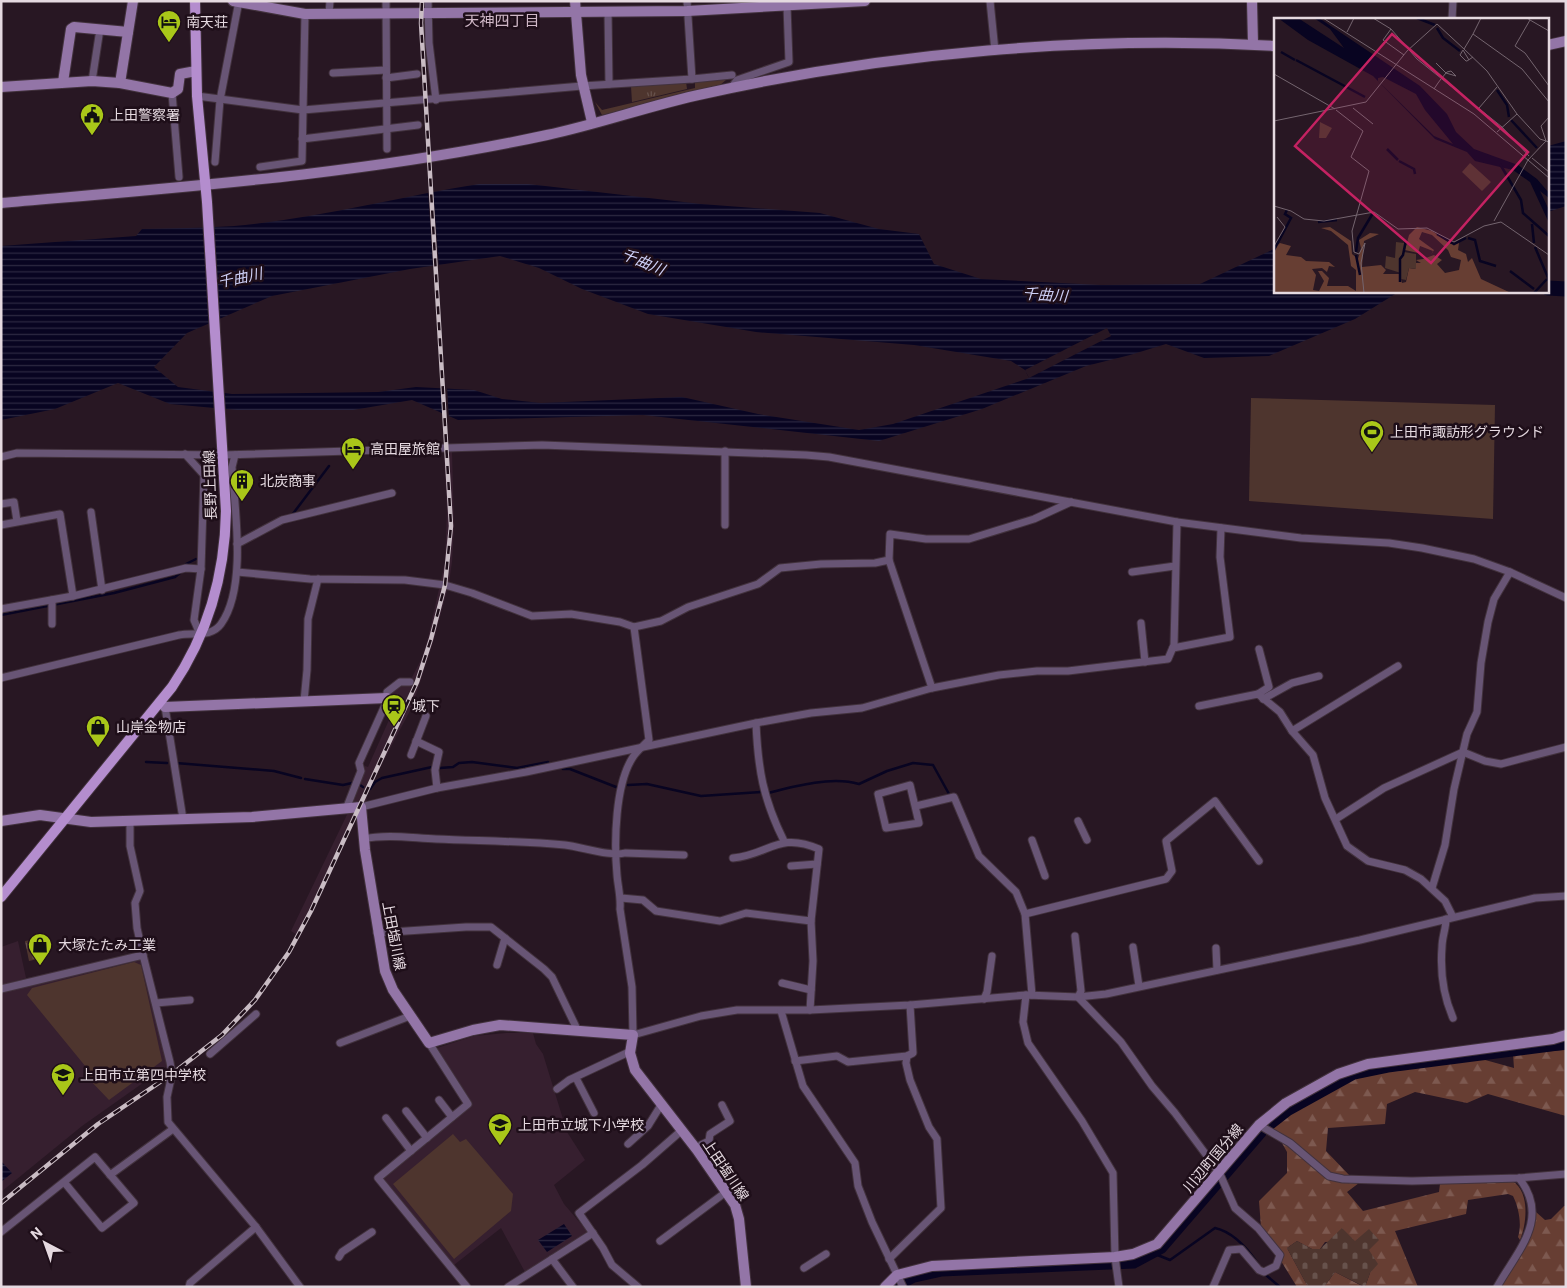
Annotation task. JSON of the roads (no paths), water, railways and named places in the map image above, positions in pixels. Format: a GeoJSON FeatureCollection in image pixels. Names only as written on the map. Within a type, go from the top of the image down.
{"type":"FeatureCollection","features":[{"type":"Feature","properties":{"kind":"main road","name":"長野上田線"},"geometry":{"type":"LineString","coordinates":[[1,897],[63,818],[162,705],[189,660],[216,595],[225,543],[223,452],[207,202],[197,96],[195,1]]}},
{"type":"Feature","properties":{"kind":"street"},"geometry":{"type":"LineString","coordinates":[[120,83],[133,1]]}},
{"type":"Feature","properties":{"kind":"street"},"geometry":{"type":"LineString","coordinates":[[329,13],[330,1]]}},
{"type":"Feature","properties":{"kind":"street"},"geometry":{"type":"LineString","coordinates":[[386,1],[387,149]]}},
{"type":"Feature","properties":{"kind":"street"},"geometry":{"type":"LineString","coordinates":[[428,1],[429,43],[436,100]]}},
{"type":"Feature","properties":{"kind":"street"},"geometry":{"type":"LineString","coordinates":[[215,162],[220,100],[237,2],[305,14],[428,14],[576,7],[608,12],[687,6],[789,5],[864,1]]}},
{"type":"Feature","properties":{"kind":"street"},"geometry":{"type":"LineString","coordinates":[[990,1],[995,51]]}},
{"type":"Feature","properties":{"kind":"street"},"geometry":{"type":"LineString","coordinates":[[1252,1],[1252,44]]}},
{"type":"Feature","properties":{"kind":"street"},"geometry":{"type":"LineString","coordinates":[[1452,18],[1453,1]]}},
{"type":"Feature","properties":{"kind":"street"},"geometry":{"type":"LineString","coordinates":[[731,89],[737,80],[788,62],[789,5]]}},
{"type":"Feature","properties":{"kind":"street"},"geometry":{"type":"LineString","coordinates":[[687,6],[692,79]]}},
{"type":"Feature","properties":{"kind":"street"},"geometry":{"type":"LineString","coordinates":[[576,7],[582,86],[592,122]]}},
{"type":"Feature","properties":{"kind":"street"},"geometry":{"type":"LineString","coordinates":[[608,12],[608,84]]}},
{"type":"Feature","properties":{"kind":"street"},"geometry":{"type":"LineString","coordinates":[[260,167],[302,161],[305,14]]}},
{"type":"Feature","properties":{"kind":"street"},"geometry":{"type":"LineString","coordinates":[[62,82],[71,29],[74,27],[128,32]]}},
{"type":"Feature","properties":{"kind":"street"},"geometry":{"type":"LineString","coordinates":[[92,80],[100,29]]}},
{"type":"Feature","properties":{"kind":"street"},"geometry":{"type":"LineString","coordinates":[[1550,45],[1566,41]]}},
{"type":"Feature","properties":{"kind":"street"},"geometry":{"type":"LineString","coordinates":[[1,202],[281,178],[429,156],[549,135],[592,122],[799,75],[995,51],[1108,44],[1252,44],[1274,46]]}},
{"type":"Feature","properties":{"kind":"street"},"geometry":{"type":"LineString","coordinates":[[1,87],[92,80],[120,83],[172,93],[178,89],[180,74],[196,71]]}},
{"type":"Feature","properties":{"kind":"street"},"geometry":{"type":"LineString","coordinates":[[333,74],[417,74]]}},
{"type":"Feature","properties":{"kind":"street"},"geometry":{"type":"LineString","coordinates":[[197,96],[303,110],[582,86],[732,76]]}},
{"type":"Feature","properties":{"kind":"street"},"geometry":{"type":"LineString","coordinates":[[172,93],[179,177]]}},
{"type":"Feature","properties":{"kind":"street"},"geometry":{"type":"LineString","coordinates":[[302,139],[418,125]]}},
{"type":"Feature","properties":{"kind":"street"},"geometry":{"type":"LineString","coordinates":[[1,457],[16,453],[185,454],[223,452],[235,455],[542,445],[725,451],[829,457],[1177,522],[1301,538],[1389,543],[1422,548],[1474,560],[1510,572],[1566,598]]}},
{"type":"Feature","properties":{"kind":"street"},"geometry":{"type":"LineString","coordinates":[[725,451],[725,526]]}},
{"type":"Feature","properties":{"kind":"street"},"geometry":{"type":"LineString","coordinates":[[185,454],[204,475],[201,569],[194,620],[200,634]]}},
{"type":"Feature","properties":{"kind":"street"},"geometry":{"type":"LineString","coordinates":[[1,678],[183,634],[200,634],[214,631],[221,625],[228,612],[237,572],[232,467],[235,455]]}},
{"type":"Feature","properties":{"kind":"street"},"geometry":{"type":"LineString","coordinates":[[237,544],[282,520],[392,493]]}},
{"type":"Feature","properties":{"kind":"street"},"geometry":{"type":"LineString","coordinates":[[1,504],[14,502],[17,521]]}},
{"type":"Feature","properties":{"kind":"street"},"geometry":{"type":"LineString","coordinates":[[932,688],[889,560],[890,534],[926,540],[969,539],[1034,518],[1072,502]]}},
{"type":"Feature","properties":{"kind":"street"},"geometry":{"type":"LineString","coordinates":[[91,512],[102,590]]}},
{"type":"Feature","properties":{"kind":"street"},"geometry":{"type":"LineString","coordinates":[[1,525],[60,514],[73,596]]}},
{"type":"Feature","properties":{"kind":"street"},"geometry":{"type":"LineString","coordinates":[[1,821],[40,814],[63,818],[79,818],[91,822],[301,814],[361,807],[437,788],[756,723],[811,713],[862,708],[932,688],[1037,670],[1068,671],[1168,658],[1172,648],[1177,522]]}},
{"type":"Feature","properties":{"kind":"street"},"geometry":{"type":"LineString","coordinates":[[1172,648],[1230,637],[1220,557],[1221,528]]}},
{"type":"Feature","properties":{"kind":"street"},"geometry":{"type":"LineString","coordinates":[[237,572],[318,579],[404,580],[445,585],[472,593],[532,616],[576,614],[620,622],[634,627],[662,621],[688,607],[758,584],[780,568],[821,564],[875,563],[889,560]]}},
{"type":"Feature","properties":{"kind":"street"},"geometry":{"type":"LineString","coordinates":[[1132,572],[1175,566]]}},
{"type":"Feature","properties":{"kind":"street"},"geometry":{"type":"LineString","coordinates":[[1,609],[102,590],[186,568],[201,569]]}},
{"type":"Feature","properties":{"kind":"street"},"geometry":{"type":"LineString","coordinates":[[1432,888],[1445,845],[1467,734],[1477,712],[1481,663],[1490,614],[1494,599],[1510,572]]}},
{"type":"Feature","properties":{"kind":"street"},"geometry":{"type":"LineString","coordinates":[[304,701],[308,619],[318,579]]}},
{"type":"Feature","properties":{"kind":"street"},"geometry":{"type":"LineString","coordinates":[[52,600],[52,624]]}},
{"type":"Feature","properties":{"kind":"street"},"geometry":{"type":"LineString","coordinates":[[1141,623],[1145,662]]}},
{"type":"Feature","properties":{"kind":"street"},"geometry":{"type":"LineString","coordinates":[[633,1035],[632,987],[620,909],[621,898],[617,875],[617,855],[618,791],[633,756],[649,740],[634,627]]}},
{"type":"Feature","properties":{"kind":"street"},"geometry":{"type":"LineString","coordinates":[[1259,649],[1268,687],[1261,697]]}},
{"type":"Feature","properties":{"kind":"street"},"geometry":{"type":"LineString","coordinates":[[1292,731],[1398,666]]}},
{"type":"Feature","properties":{"kind":"street"},"geometry":{"type":"LineString","coordinates":[[1199,706],[1261,697],[1292,683],[1319,676]]}},
{"type":"Feature","properties":{"kind":"street"},"geometry":{"type":"LineString","coordinates":[[346,809],[361,771],[359,762],[386,703],[387,692],[400,682],[410,682]]}},
{"type":"Feature","properties":{"kind":"street"},"geometry":{"type":"LineString","coordinates":[[1261,697],[1280,712],[1292,731],[1313,755],[1325,798],[1347,846],[1353,852],[1382,866],[1405,870],[1432,888],[1445,901],[1449,918],[1442,945],[1442,984],[1453,1018]]}},
{"type":"Feature","properties":{"kind":"street"},"geometry":{"type":"LineString","coordinates":[[183,819],[162,705],[387,698]]}},
{"type":"Feature","properties":{"kind":"street"},"geometry":{"type":"LineString","coordinates":[[411,755],[426,716]]}},
{"type":"Feature","properties":{"kind":"street"},"geometry":{"type":"LineString","coordinates":[[756,723],[758,768],[772,816],[784,841]]}},
{"type":"Feature","properties":{"kind":"street"},"geometry":{"type":"LineString","coordinates":[[416,741],[439,752],[434,770],[437,788]]}},
{"type":"Feature","properties":{"kind":"street"},"geometry":{"type":"LineString","coordinates":[[1336,819],[1384,788],[1463,752],[1485,762],[1501,764],[1566,747]]}},
{"type":"Feature","properties":{"kind":"street"},"geometry":{"type":"LineString","coordinates":[[910,785],[916,806],[919,823],[886,828],[878,794],[910,785]]}},
{"type":"Feature","properties":{"kind":"street"},"geometry":{"type":"LineString","coordinates":[[916,806],[954,797],[979,856],[1016,892],[1025,914],[1029,995],[1023,1022],[1028,1043],[1082,1121],[1113,1173],[1115,1257],[1119,1287]]}},
{"type":"Feature","properties":{"kind":"street"},"geometry":{"type":"LineString","coordinates":[[1025,914],[1166,878],[1172,871],[1166,841],[1215,801],[1259,861]]}},
{"type":"Feature","properties":{"kind":"street","name":"上田塩川線"},"geometry":{"type":"LineString","coordinates":[[361,807],[363,839],[377,933],[388,981],[429,1043]]}},
{"type":"Feature","properties":{"kind":"street"},"geometry":{"type":"LineString","coordinates":[[130,821],[130,846],[140,891],[135,903],[137,928],[171,1068],[166,1115],[173,1129],[256,1227],[300,1287]]}},
{"type":"Feature","properties":{"kind":"street"},"geometry":{"type":"LineString","coordinates":[[1078,821],[1087,840]]}},
{"type":"Feature","properties":{"kind":"street"},"geometry":{"type":"LineString","coordinates":[[363,839],[380,835],[404,838],[540,842],[584,847],[617,855],[625,853],[684,856]]}},
{"type":"Feature","properties":{"kind":"street"},"geometry":{"type":"LineString","coordinates":[[1032,840],[1045,876]]}},
{"type":"Feature","properties":{"kind":"street"},"geometry":{"type":"LineString","coordinates":[[733,858],[743,857],[784,841],[807,843],[819,849],[811,921],[813,961],[810,1010]]}},
{"type":"Feature","properties":{"kind":"street"},"geometry":{"type":"LineString","coordinates":[[791,866],[817,864]]}},
{"type":"Feature","properties":{"kind":"street"},"geometry":{"type":"LineString","coordinates":[[468,1287],[378,1178],[468,1104],[429,1043],[473,1030],[500,1025],[577,1029],[633,1035],[701,1016],[737,1010],[781,1011],[910,1005],[1029,995],[1078,997],[1360,940],[1535,898],[1566,896]]}},
{"type":"Feature","properties":{"kind":"street"},"geometry":{"type":"LineString","coordinates":[[621,898],[643,900],[656,911],[720,921],[746,913],[811,921]]}},
{"type":"Feature","properties":{"kind":"street"},"geometry":{"type":"LineString","coordinates":[[377,933],[491,928],[552,977],[577,1029]]}},
{"type":"Feature","properties":{"kind":"street"},"geometry":{"type":"LineString","coordinates":[[1075,936],[1081,991],[1078,997]]}},
{"type":"Feature","properties":{"kind":"street"},"geometry":{"type":"LineString","coordinates":[[497,965],[505,938]]}},
{"type":"Feature","properties":{"kind":"street"},"geometry":{"type":"LineString","coordinates":[[1134,947],[1138,986]]}},
{"type":"Feature","properties":{"kind":"street"},"geometry":{"type":"LineString","coordinates":[[1216,948],[1217,970]]}},
{"type":"Feature","properties":{"kind":"street"},"geometry":{"type":"LineString","coordinates":[[1,989],[143,954]]}},
{"type":"Feature","properties":{"kind":"street"},"geometry":{"type":"LineString","coordinates":[[984,999],[987,992],[992,956]]}},
{"type":"Feature","properties":{"kind":"street"},"geometry":{"type":"LineString","coordinates":[[782,983],[811,990]]}},
{"type":"Feature","properties":{"kind":"street"},"geometry":{"type":"LineString","coordinates":[[1078,997],[1130,1054],[1152,1086],[1176,1113],[1221,1178],[1235,1208],[1258,1228],[1280,1255],[1276,1266],[1264,1272],[1259,1270],[1241,1249],[1229,1250],[1213,1287]]}},
{"type":"Feature","properties":{"kind":"street"},"geometry":{"type":"LineString","coordinates":[[156,1003],[190,1000]]}},
{"type":"Feature","properties":{"kind":"street"},"geometry":{"type":"LineString","coordinates":[[795,1061],[836,1056],[848,1062],[907,1056],[913,1053],[910,1005]]}},
{"type":"Feature","properties":{"kind":"street"},"geometry":{"type":"LineString","coordinates":[[781,1011],[803,1086],[855,1163],[858,1186],[900,1281]]}},
{"type":"Feature","properties":{"kind":"street"},"geometry":{"type":"LineString","coordinates":[[210,1054],[256,1014]]}},
{"type":"Feature","properties":{"kind":"street"},"geometry":{"type":"LineString","coordinates":[[340,1043],[410,1016]]}},
{"type":"Feature","properties":{"kind":"street","name":"上田塩川線"},"geometry":{"type":"LineString","coordinates":[[633,1035],[631,1051],[635,1070],[697,1150],[735,1205],[739,1219],[746,1287]]}},
{"type":"Feature","properties":{"kind":"street","name":"川辺町国分線"},"geometry":{"type":"LineString","coordinates":[[885,1287],[932,1266],[1115,1257],[1133,1254],[1157,1244],[1221,1178],[1259,1125],[1286,1102],[1353,1068],[1385,1061],[1553,1039],[1566,1035]]}},
{"type":"Feature","properties":{"kind":"street"},"geometry":{"type":"LineString","coordinates":[[557,1090],[576,1078],[631,1051]]}},
{"type":"Feature","properties":{"kind":"street"},"geometry":{"type":"LineString","coordinates":[[889,1259],[941,1208],[937,1139],[929,1127],[910,1080],[906,1064],[907,1056]]}},
{"type":"Feature","properties":{"kind":"street"},"geometry":{"type":"LineString","coordinates":[[576,1078],[594,1113]]}},
{"type":"Feature","properties":{"kind":"street"},"geometry":{"type":"LineString","coordinates":[[439,1100],[452,1117]]}},
{"type":"Feature","properties":{"kind":"street"},"geometry":{"type":"LineString","coordinates":[[628,1144],[648,1126],[661,1105]]}},
{"type":"Feature","properties":{"kind":"street"},"geometry":{"type":"LineString","coordinates":[[697,1150],[701,1144],[709,1141],[710,1134],[730,1121],[722,1106]]}},
{"type":"Feature","properties":{"kind":"street"},"geometry":{"type":"LineString","coordinates":[[406,1112],[427,1138]]}},
{"type":"Feature","properties":{"kind":"street"},"geometry":{"type":"LineString","coordinates":[[386,1118],[411,1151]]}},
{"type":"Feature","properties":{"kind":"street"},"geometry":{"type":"LineString","coordinates":[[1259,1125],[1290,1143],[1323,1171],[1335,1178],[1412,1181],[1520,1178],[1566,1174]]}},
{"type":"Feature","properties":{"kind":"street"},"geometry":{"type":"LineString","coordinates":[[110,1175],[173,1129]]}},
{"type":"Feature","properties":{"kind":"street"},"geometry":{"type":"LineString","coordinates":[[638,1287],[612,1265],[579,1213],[642,1165],[681,1131]]}},
{"type":"Feature","properties":{"kind":"street"},"geometry":{"type":"LineString","coordinates":[[1,1232],[94,1157],[134,1203],[102,1228],[64,1182]]}},
{"type":"Feature","properties":{"kind":"street"},"geometry":{"type":"LineString","coordinates":[[1497,1287],[1523,1245],[1531,1228],[1533,1216],[1531,1202],[1526,1187],[1520,1178]]}},
{"type":"Feature","properties":{"kind":"street"},"geometry":{"type":"LineString","coordinates":[[660,1241],[726,1192]]}},
{"type":"Feature","properties":{"kind":"street"},"geometry":{"type":"LineString","coordinates":[[189,1287],[190,1283],[256,1227]]}},
{"type":"Feature","properties":{"kind":"street"},"geometry":{"type":"LineString","coordinates":[[339,1257],[342,1252],[372,1232]]}},
{"type":"Feature","properties":{"kind":"street"},"geometry":{"type":"LineString","coordinates":[[508,1287],[593,1233]]}},
{"type":"Feature","properties":{"kind":"street"},"geometry":{"type":"LineString","coordinates":[[804,1268],[826,1254]]}},
{"type":"Feature","properties":{"kind":"street"},"geometry":{"type":"LineString","coordinates":[[552,1259],[573,1287]]}},
{"type":"Feature","properties":{"kind":"water"},"geometry":{"type":"Polygon","coordinates":[[[1566,141],[1566,206],[1550,211],[1550,145],[1566,141]]]}},
{"type":"Feature","properties":{"kind":"water"},"geometry":{"type":"Polygon","coordinates":[[[479,184],[528,184],[701,204],[820,213],[879,229],[919,234],[934,264],[981,279],[1101,285],[1200,284],[1274,249],[1274,292],[1398,292],[1355,319],[1269,356],[1204,358],[1166,344],[1086,366],[982,409],[879,441],[643,415],[458,420],[412,400],[353,410],[237,410],[170,404],[118,383],[55,409],[1,420],[1,246],[136,236],[142,229],[222,227],[265,223],[479,184]],[[500,256],[410,269],[272,296],[187,333],[154,367],[178,387],[232,394],[378,392],[416,387],[474,390],[502,399],[541,403],[682,397],[758,414],[859,430],[893,424],[1029,378],[1025,370],[1011,361],[914,345],[756,332],[648,314],[582,289],[539,268],[500,256]]]}},
{"type":"Feature","properties":{"kind":"water"},"geometry":{"type":"Polygon","coordinates":[[[1,1161],[12,1173],[1,1182],[1,1161]]]}},
{"type":"Feature","properties":{"kind":"water"},"geometry":{"type":"Polygon","coordinates":[[[564,1224],[572,1236],[547,1252],[538,1240],[564,1224]]]}},
{"type":"Feature","properties":{"kind":"waterway","name":"千曲川"},"geometry":{"type":"LineString","coordinates":[[1550,288],[1566,289]]}},
{"type":"Feature","properties":{"kind":"waterway"},"geometry":{"type":"LineString","coordinates":[[292,515],[329,466]]}},
{"type":"Feature","properties":{"kind":"waterway"},"geometry":{"type":"LineString","coordinates":[[186,564],[196,559]]}},
{"type":"Feature","properties":{"kind":"waterway"},"geometry":{"type":"LineString","coordinates":[[1,615],[114,593],[175,577],[180,573]]}},
{"type":"Feature","properties":{"kind":"waterway"},"geometry":{"type":"LineString","coordinates":[[146,762],[167,763]]}},
{"type":"Feature","properties":{"kind":"waterway"},"geometry":{"type":"LineString","coordinates":[[440,768],[472,762],[517,768],[548,762]]}},
{"type":"Feature","properties":{"kind":"waterway"},"geometry":{"type":"LineString","coordinates":[[176,763],[274,771],[301,778]]}},
{"type":"Feature","properties":{"kind":"waterway"},"geometry":{"type":"LineString","coordinates":[[768,793],[825,781],[859,784],[887,771],[913,763],[933,765],[949,794]]}},
{"type":"Feature","properties":{"kind":"waterway"},"geometry":{"type":"LineString","coordinates":[[370,789],[375,782],[382,778],[432,767]]}},
{"type":"Feature","properties":{"kind":"waterway"},"geometry":{"type":"LineString","coordinates":[[563,769],[570,769],[616,787]]}},
{"type":"Feature","properties":{"kind":"waterway"},"geometry":{"type":"LineString","coordinates":[[305,779],[343,785],[352,783]]}},
{"type":"Feature","properties":{"kind":"waterway"},"geometry":{"type":"LineString","coordinates":[[628,785],[647,784],[701,796],[761,792]]}},
{"type":"Feature","properties":{"kind":"waterway"},"geometry":{"type":"LineString","coordinates":[[1271,1125],[1289,1111],[1354,1075],[1388,1068],[1566,1045]]}},
{"type":"Feature","properties":{"kind":"waterway"},"geometry":{"type":"LineString","coordinates":[[897,1287],[914,1278],[941,1272],[1134,1264],[1162,1249],[1262,1133]]}},
{"type":"Feature","properties":{"kind":"waterway"},"geometry":{"type":"LineString","coordinates":[[1155,1254],[1170,1260],[1215,1228],[1228,1233],[1240,1242],[1258,1264]]}},
{"type":"Feature","properties":{"kind":"waterway"},"geometry":{"type":"LineString","coordinates":[[1267,1276],[1280,1287]]}},
{"type":"Feature","properties":{"kind":"railway"},"geometry":{"type":"LineString","coordinates":[[1,1203],[98,1124],[172,1074],[222,1035],[255,1000],[289,952],[311,911],[417,682],[431,639],[445,585],[451,526],[421,23],[422,1]]}},
{"type":"Feature","properties":{"kind":"place","name":"南天荘"},"geometry":{"type":"Point","coordinates":[169,43]}},
{"type":"Feature","properties":{"kind":"place","name":"上田警察署"},"geometry":{"type":"Point","coordinates":[92,136]}},
{"type":"Feature","properties":{"kind":"place","name":"上田市諏訪形グラウンド"},"geometry":{"type":"Point","coordinates":[1372,453]}},
{"type":"Feature","properties":{"kind":"place","name":"高田屋旅館"},"geometry":{"type":"Point","coordinates":[353,470]}},
{"type":"Feature","properties":{"kind":"place","name":"北炭商事"},"geometry":{"type":"Point","coordinates":[242,502]}},
{"type":"Feature","properties":{"kind":"place","name":"城下"},"geometry":{"type":"Point","coordinates":[394,727]}},
{"type":"Feature","properties":{"kind":"place","name":"山岸金物店"},"geometry":{"type":"Point","coordinates":[98,748]}},
{"type":"Feature","properties":{"kind":"place","name":"大塚たたみ工業"},"geometry":{"type":"Point","coordinates":[40,966]}},
{"type":"Feature","properties":{"kind":"place","name":"上田市立第四中学校"},"geometry":{"type":"Point","coordinates":[63,1096]}},
{"type":"Feature","properties":{"kind":"place","name":"上田市立城下小学校"},"geometry":{"type":"Point","coordinates":[500,1146]}},
{"type":"Feature","properties":{"kind":"district","name":"天神四丁目"},"geometry":{"type":"Point","coordinates":[502,21]}}]}
